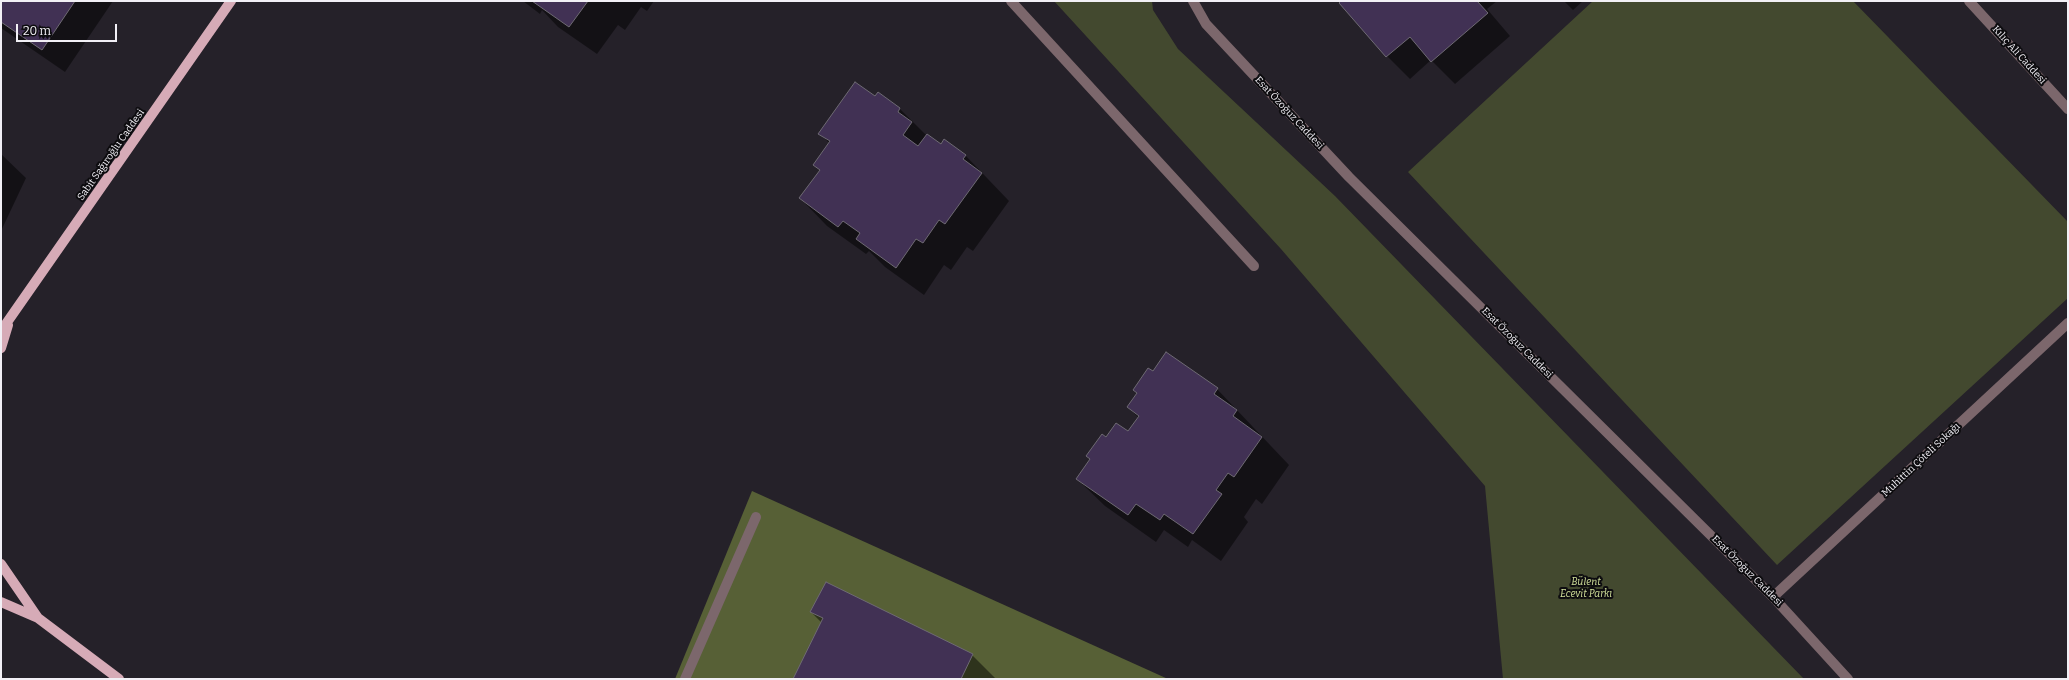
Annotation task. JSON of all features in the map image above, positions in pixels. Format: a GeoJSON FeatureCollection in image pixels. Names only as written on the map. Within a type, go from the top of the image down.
{"type":"FeatureCollection","features":[{"type":"Feature","properties":{"kind":"main road","name":"Sabit Sağıroğlu Caddesi"},"geometry":{"type":"LineString","coordinates":[[1,331],[5,320],[231,1]]}},
{"type":"Feature","properties":{"kind":"main road","name":"Sabit Sağıroğlu Caddesi"},"geometry":{"type":"LineString","coordinates":[[1,348],[5,320]]}},
{"type":"Feature","properties":{"kind":"main road"},"geometry":{"type":"LineString","coordinates":[[1,564],[38,618]]}},
{"type":"Feature","properties":{"kind":"main road"},"geometry":{"type":"LineString","coordinates":[[1,602],[38,618],[119,679]]}},
{"type":"Feature","properties":{"kind":"street"},"geometry":{"type":"LineString","coordinates":[[1011,1],[1254,266]]}},
{"type":"Feature","properties":{"kind":"street","name":"Esat Özoğuz Caddesi"},"geometry":{"type":"LineString","coordinates":[[1193,1],[1206,24],[1349,177],[1773,597],[1848,679]]}},
{"type":"Feature","properties":{"kind":"street","name":"Kılıç Ali Caddesi"},"geometry":{"type":"LineString","coordinates":[[1969,1],[2068,109]]}},
{"type":"Feature","properties":{"kind":"street","name":"Muhittin Çöteli Sokağı"},"geometry":{"type":"LineString","coordinates":[[1773,597],[2068,323]]}},
{"type":"Feature","properties":{"kind":"street"},"geometry":{"type":"LineString","coordinates":[[685,679],[756,517]]}},
{"type":"Feature","properties":{"kind":"green space","name":"Bülent Ecevit Parkı"},"geometry":{"type":"Polygon","coordinates":[[[1054,1],[1152,1],[1153,10],[1178,49],[1335,196],[1804,679],[1503,679],[1485,486],[1281,249],[1054,1]]]}},
{"type":"Feature","properties":{"kind":"green space"},"geometry":{"type":"Polygon","coordinates":[[[1593,1],[1853,1],[2068,222],[2068,298],[1777,565],[1408,172],[1593,1]]]}},
{"type":"Feature","properties":{"kind":"green space"},"geometry":{"type":"Polygon","coordinates":[[[752,491],[1168,679],[675,679],[752,491]]]}},
{"type":"Feature","properties":{"kind":"building"},"geometry":{"type":"Polygon","coordinates":[[[1,1],[75,1],[42,50],[1,22],[1,1]]]}},
{"type":"Feature","properties":{"kind":"building"},"geometry":{"type":"Polygon","coordinates":[[[532,1],[588,1],[569,27],[532,1]]]}},
{"type":"Feature","properties":{"kind":"building"},"geometry":{"type":"Polygon","coordinates":[[[1341,1],[1477,1],[1488,13],[1431,62],[1410,37],[1386,57],[1339,3],[1341,1]]]}},
{"type":"Feature","properties":{"kind":"building"},"geometry":{"type":"Polygon","coordinates":[[[855,82],[875,96],[878,92],[900,108],[898,112],[912,122],[903,135],[918,146],[927,134],[941,144],[944,139],[966,155],[963,159],[982,173],[945,224],[939,220],[923,243],[916,239],[896,268],[856,239],[860,233],[843,221],[838,227],[799,198],[820,170],[813,165],[830,141],[818,134],[855,82]]]}},
{"type":"Feature","properties":{"kind":"building"},"geometry":{"type":"Polygon","coordinates":[[[1166,352],[1218,388],[1214,394],[1237,410],[1233,416],[1262,437],[1234,477],[1228,473],[1216,490],[1222,494],[1193,534],[1164,514],[1160,520],[1136,504],[1128,515],[1076,479],[1090,459],[1086,456],[1102,434],[1106,437],[1116,423],[1128,431],[1139,416],[1127,407],[1137,393],[1133,390],[1148,368],[1153,371],[1166,352]]]}},
{"type":"Feature","properties":{"kind":"building"},"geometry":{"type":"Polygon","coordinates":[[[826,582],[973,654],[961,679],[793,679],[823,618],[810,612],[826,582]]]}}]}
